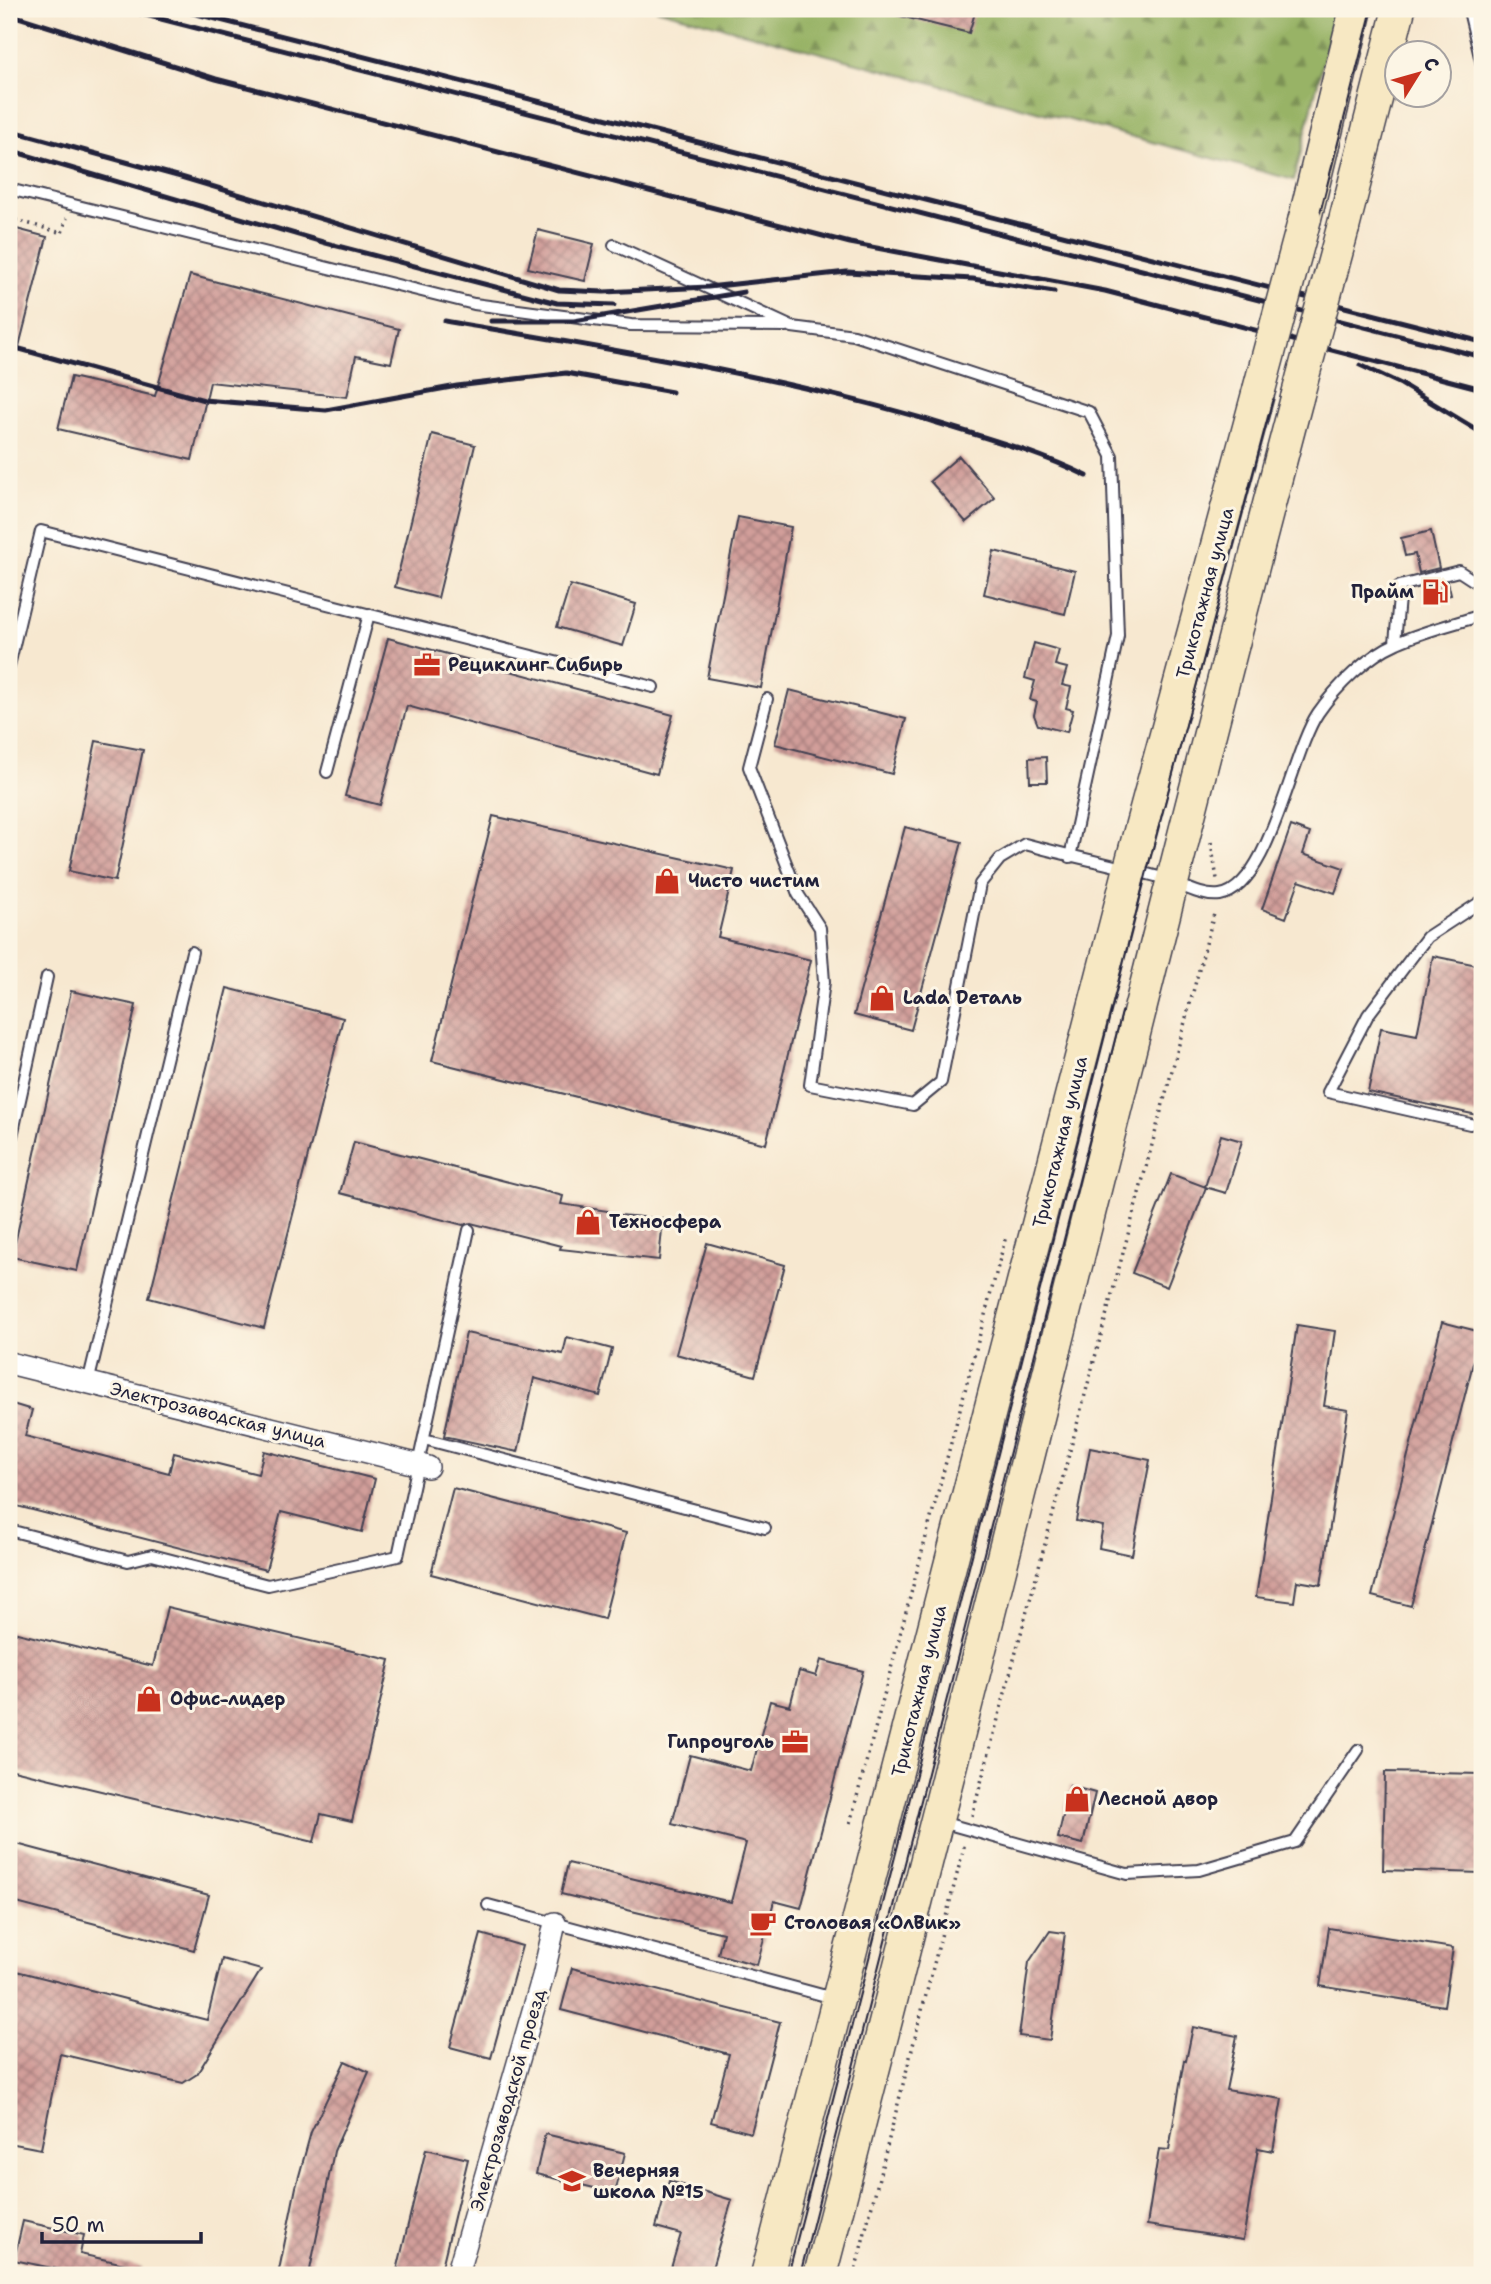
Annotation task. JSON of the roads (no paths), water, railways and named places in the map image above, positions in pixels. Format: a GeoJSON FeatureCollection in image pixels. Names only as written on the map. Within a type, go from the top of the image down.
{"type":"FeatureCollection","features":[{"type":"Feature","properties":{"kind":"main road","name":"Трикотажная улица"},"geometry":{"type":"LineString","coordinates":[[767,2275],[1129,872],[1305,218],[1356,9]]}},
{"type":"Feature","properties":{"kind":"main road"},"geometry":{"type":"LineString","coordinates":[[820,2275],[938,1821],[1170,881],[1399,9]]}},
{"type":"Feature","properties":{"kind":"street","name":"Электрозаводская улица"},"geometry":{"type":"LineString","coordinates":[[9,1363],[423,1466]]}},
{"type":"Feature","properties":{"kind":"street","name":"Электрозаводской проезд"},"geometry":{"type":"LineString","coordinates":[[457,2275],[543,1976],[555,1923]]}},
{"type":"Feature","properties":{"kind":"lane"},"geometry":{"type":"LineString","coordinates":[[1473,9],[1470,15],[1482,65]]}},
{"type":"Feature","properties":{"kind":"lane"},"geometry":{"type":"LineString","coordinates":[[9,190],[474,304],[631,325],[792,327],[854,335],[1089,412],[1112,456],[1118,636],[1070,857]]}},
{"type":"Feature","properties":{"kind":"lane"},"geometry":{"type":"LineString","coordinates":[[614,245],[792,327]]}},
{"type":"Feature","properties":{"kind":"lane"},"geometry":{"type":"LineString","coordinates":[[9,666],[41,531],[653,687]]}},
{"type":"Feature","properties":{"kind":"lane"},"geometry":{"type":"LineString","coordinates":[[1395,643],[1400,586],[1459,570],[1482,586]]}},
{"type":"Feature","properties":{"kind":"lane"},"geometry":{"type":"LineString","coordinates":[[327,772],[369,614]]}},
{"type":"Feature","properties":{"kind":"lane"},"geometry":{"type":"LineString","coordinates":[[767,699],[749,767],[798,894],[820,928],[824,982],[810,1086],[913,1105],[941,1082],[980,884],[1000,859],[1025,844],[1170,881],[1204,893],[1220,895],[1241,885],[1270,837],[1293,771],[1318,714],[1356,671],[1395,643],[1482,615]]}},
{"type":"Feature","properties":{"kind":"lane"},"geometry":{"type":"LineString","coordinates":[[1470,1124],[1328,1092],[1367,1015],[1427,937],[1482,901]]}},
{"type":"Feature","properties":{"kind":"lane"},"geometry":{"type":"LineString","coordinates":[[88,1383],[192,952]]}},
{"type":"Feature","properties":{"kind":"lane"},"geometry":{"type":"LineString","coordinates":[[9,1150],[47,977]]}},
{"type":"Feature","properties":{"kind":"lane"},"geometry":{"type":"LineString","coordinates":[[9,1530],[128,1561],[152,1555],[268,1585],[398,1556],[423,1466],[424,1439],[470,1230]]}},
{"type":"Feature","properties":{"kind":"lane"},"geometry":{"type":"LineString","coordinates":[[424,1439],[765,1528]]}},
{"type":"Feature","properties":{"kind":"lane"},"geometry":{"type":"LineString","coordinates":[[938,1821],[1127,1874],[1199,1870],[1295,1842],[1358,1750]]}},
{"type":"Feature","properties":{"kind":"lane"},"geometry":{"type":"LineString","coordinates":[[488,1905],[839,2000]]}},
{"type":"Feature","properties":{"kind":"tram line"},"geometry":{"type":"LineString","coordinates":[[788,2275],[1146,875],[1274,394],[1372,9]]}},
{"type":"Feature","properties":{"kind":"tram line"},"geometry":{"type":"LineString","coordinates":[[800,2275],[1122,1012]]}},
{"type":"Feature","properties":{"kind":"railway"},"geometry":{"type":"LineString","coordinates":[[122,9],[1482,357]]}},
{"type":"Feature","properties":{"kind":"railway"},"geometry":{"type":"LineString","coordinates":[[177,9],[1482,342]]}},
{"type":"Feature","properties":{"kind":"railway"},"geometry":{"type":"LineString","coordinates":[[9,14],[216,79],[850,243],[1105,291],[1482,389]]}},
{"type":"Feature","properties":{"kind":"railway"},"geometry":{"type":"LineString","coordinates":[[9,130],[181,177],[559,290],[604,292],[708,287],[847,272],[973,279],[1054,292]]}},
{"type":"Feature","properties":{"kind":"railway"},"geometry":{"type":"LineString","coordinates":[[9,150],[326,243],[557,303],[614,305]]}},
{"type":"Feature","properties":{"kind":"railway"},"geometry":{"type":"LineString","coordinates":[[491,321],[574,321],[744,292]]}},
{"type":"Feature","properties":{"kind":"railway"},"geometry":{"type":"LineString","coordinates":[[445,321],[627,352],[809,389],[989,439],[1048,459],[1087,476]]}},
{"type":"Feature","properties":{"kind":"railway"},"geometry":{"type":"LineString","coordinates":[[9,346],[204,400],[326,410],[457,386],[566,373],[672,392]]}},
{"type":"Feature","properties":{"kind":"railway"},"geometry":{"type":"LineString","coordinates":[[1360,365],[1401,384],[1482,433]]}},
{"type":"Feature","properties":{"kind":"place","name":"Прайм"},"geometry":{"type":"Point","coordinates":[1435,592]}},
{"type":"Feature","properties":{"kind":"place","name":"Рециклинг Сибирь"},"geometry":{"type":"Point","coordinates":[427,665]}},
{"type":"Feature","properties":{"kind":"place","name":"Чисто чистим"},"geometry":{"type":"Point","coordinates":[667,881]}},
{"type":"Feature","properties":{"kind":"place","name":"Lada Dеталь"},"geometry":{"type":"Point","coordinates":[882,998]}},
{"type":"Feature","properties":{"kind":"place","name":"Техносфера"},"geometry":{"type":"Point","coordinates":[588,1222]}},
{"type":"Feature","properties":{"kind":"place","name":"Офис-лидер"},"geometry":{"type":"Point","coordinates":[149,1699]}},
{"type":"Feature","properties":{"kind":"place","name":"Гипроуголь"},"geometry":{"type":"Point","coordinates":[795,1742]}},
{"type":"Feature","properties":{"kind":"place","name":"Лесной двор"},"geometry":{"type":"Point","coordinates":[1077,1799]}},
{"type":"Feature","properties":{"kind":"place","name":"Столовая «ОлВик»"},"geometry":{"type":"Point","coordinates":[763,1923]}},
{"type":"Feature","properties":{"kind":"place","name":"Вечерняя школа №15"},"geometry":{"type":"Point","coordinates":[572,2181]}}]}
